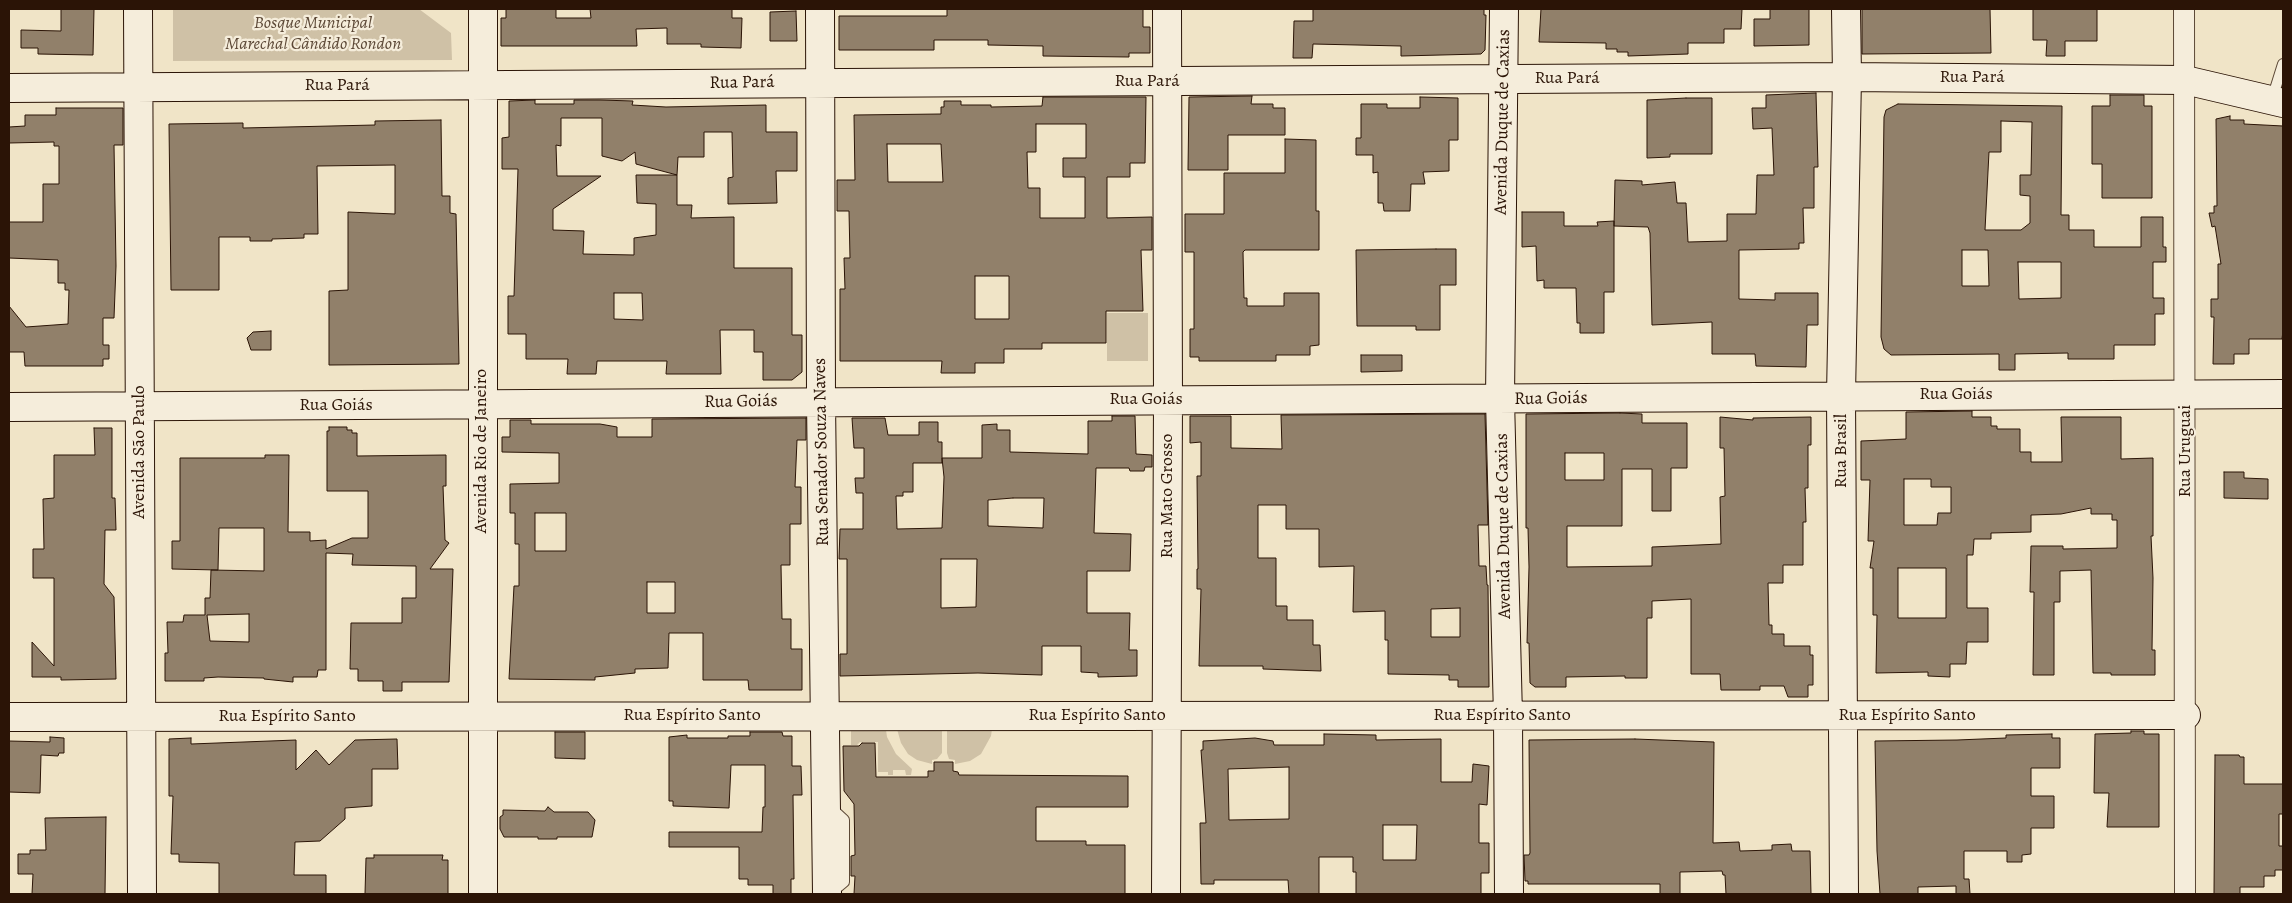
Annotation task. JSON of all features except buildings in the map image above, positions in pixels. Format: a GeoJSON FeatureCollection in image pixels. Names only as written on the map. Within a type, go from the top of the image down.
{"type":"FeatureCollection","features":[{"type":"Feature","properties":{"kind":"street","name":"Avenida São Paulo"},"geometry":{"type":"LineString","coordinates":[[138,9],[142,894]]}},
{"type":"Feature","properties":{"kind":"street","name":"Avenida Rio de Janeiro"},"geometry":{"type":"LineString","coordinates":[[483,9],[483,894]]}},
{"type":"Feature","properties":{"kind":"street","name":"Rua Senador Souza Naves"},"geometry":{"type":"LineString","coordinates":[[820,9],[821,401],[828,894]]}},
{"type":"Feature","properties":{"kind":"street","name":"Rua Mato Grosso"},"geometry":{"type":"LineString","coordinates":[[1166,894],[1167,9]]}},
{"type":"Feature","properties":{"kind":"street","name":"Avenida Duque de Caxias"},"geometry":{"type":"LineString","coordinates":[[1504,9],[1500,399],[1508,716],[1509,894]]}},
{"type":"Feature","properties":{"kind":"street","name":"Rua Brasil"},"geometry":{"type":"LineString","coordinates":[[1844,894],[1841,395],[1847,77],[1846,9]]}},
{"type":"Feature","properties":{"kind":"street","name":"Rua Uruguai"},"geometry":{"type":"LineString","coordinates":[[2184,9],[2186,894]]}},
{"type":"Feature","properties":{"kind":"street","name":"Rua Pará"},"geometry":{"type":"LineString","coordinates":[[9,88],[1847,77],[2185,80],[2277,102]]}},
{"type":"Feature","properties":{"kind":"street","name":"Rua Goiás"},"geometry":{"type":"LineString","coordinates":[[9,407],[821,401],[1500,399],[1841,395],[2283,394]]}},
{"type":"Feature","properties":{"kind":"street","name":"Rua Espírito Santo"},"geometry":{"type":"LineString","coordinates":[[9,717],[2186,716]]}},
{"type":"Feature","properties":{"kind":"lane"},"geometry":{"type":"LineString","coordinates":[[2277,102],[2283,64]]}},
{"type":"Feature","properties":{"kind":"green space","name":"Bosque Municipal Marechal Cândido Rondon"},"geometry":{"type":"Polygon","coordinates":[[[173,9],[419,9],[451,33],[452,60],[173,61],[173,9]]]}},
{"type":"Feature","properties":{"kind":"green space"},"geometry":{"type":"Polygon","coordinates":[[[1107,313],[1148,313],[1148,361],[1107,361],[1107,313]]]}},
{"type":"Feature","properties":{"kind":"green space"},"geometry":{"type":"Polygon","coordinates":[[[851,729],[886,730],[887,737],[896,754],[912,769],[911,775],[906,775],[905,770],[893,770],[893,775],[888,775],[888,772],[878,772],[878,742],[860,742],[857,745],[851,745],[851,729]]]}},
{"type":"Feature","properties":{"kind":"green space"},"geometry":{"type":"Polygon","coordinates":[[[897,729],[942,729],[942,753],[937,759],[932,760],[932,764],[917,760],[908,754],[901,743],[897,729]]]}},
{"type":"Feature","properties":{"kind":"green space"},"geometry":{"type":"Polygon","coordinates":[[[947,729],[992,729],[991,736],[981,754],[970,761],[955,764],[955,760],[949,759],[947,753],[947,729]]]}}]}
